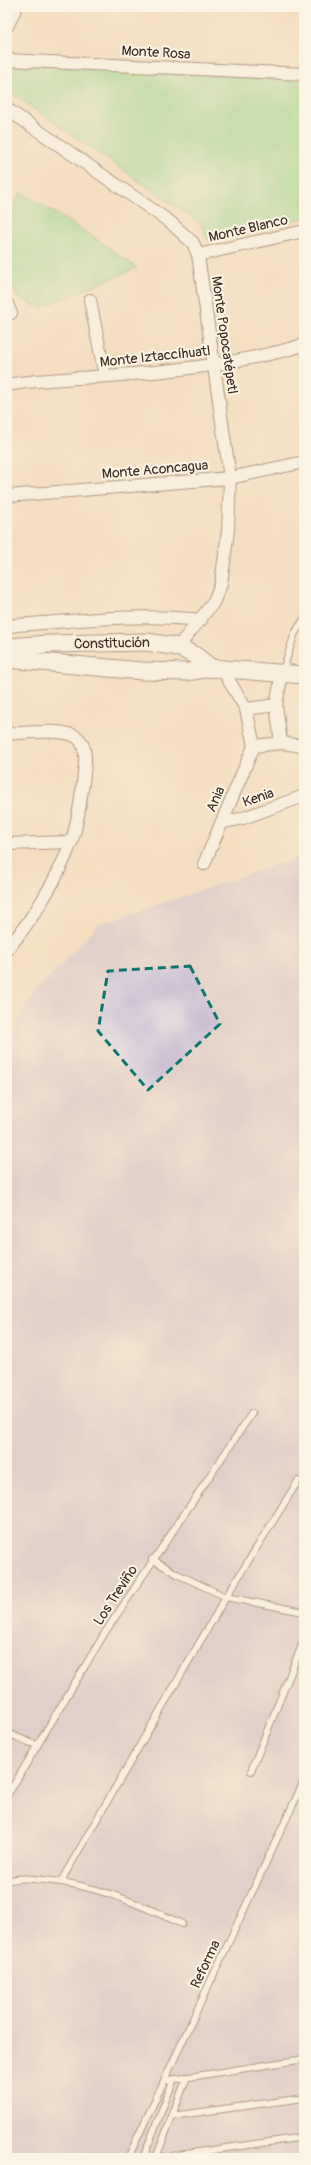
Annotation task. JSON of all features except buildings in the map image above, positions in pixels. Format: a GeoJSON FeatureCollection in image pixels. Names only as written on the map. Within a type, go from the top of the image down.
{"type":"FeatureCollection","features":[{"type":"Feature","properties":{"kind":"street"},"geometry":{"type":"LineString","coordinates":[[7,27],[16,7]]}},
{"type":"Feature","properties":{"kind":"street","name":"Monte Rosa"},"geometry":{"type":"LineString","coordinates":[[7,60],[304,74]]}},
{"type":"Feature","properties":{"kind":"street","name":"Monte Popocatépetl"},"geometry":{"type":"LineString","coordinates":[[7,108],[170,222],[193,243],[198,255],[230,478],[228,531],[222,584],[213,603],[178,647]]}},
{"type":"Feature","properties":{"kind":"street","name":"Monte Blanco"},"geometry":{"type":"LineString","coordinates":[[198,255],[304,231]]}},
{"type":"Feature","properties":{"kind":"street"},"geometry":{"type":"LineString","coordinates":[[90,300],[105,376]]}},
{"type":"Feature","properties":{"kind":"street","name":"Monte Iztaccíhuatl"},"geometry":{"type":"LineString","coordinates":[[7,385],[33,380],[105,376],[214,366],[263,357],[304,345]]}},
{"type":"Feature","properties":{"kind":"street","name":"Monte Aconcagua"},"geometry":{"type":"LineString","coordinates":[[7,496],[230,478],[304,462]]}},
{"type":"Feature","properties":{"kind":"street"},"geometry":{"type":"LineString","coordinates":[[7,626],[130,617],[168,616],[201,620]]}},
{"type":"Feature","properties":{"kind":"street","name":"Constitución"},"geometry":{"type":"LineString","coordinates":[[7,647],[49,644],[147,642],[178,647],[217,668]]}},
{"type":"Feature","properties":{"kind":"street","name":"Constitución"},"geometry":{"type":"LineString","coordinates":[[7,659],[142,671],[188,672],[217,668],[304,675]]}},
{"type":"Feature","properties":{"kind":"street"},"geometry":{"type":"LineString","coordinates":[[217,668],[246,709],[254,746],[281,743],[304,746]]}},
{"type":"Feature","properties":{"kind":"street"},"geometry":{"type":"LineString","coordinates":[[281,743],[276,705],[282,673]]}},
{"type":"Feature","properties":{"kind":"street"},"geometry":{"type":"LineString","coordinates":[[246,709],[276,705]]}},
{"type":"Feature","properties":{"kind":"street"},"geometry":{"type":"LineString","coordinates":[[7,734],[57,732],[78,738],[83,746],[85,758],[78,813],[71,842],[58,872],[29,923],[7,950]]}},
{"type":"Feature","properties":{"kind":"street","name":"Ania"},"geometry":{"type":"LineString","coordinates":[[204,864],[254,746]]}},
{"type":"Feature","properties":{"kind":"street","name":"Kenia"},"geometry":{"type":"LineString","coordinates":[[221,823],[243,818],[304,796]]}},
{"type":"Feature","properties":{"kind":"street"},"geometry":{"type":"LineString","coordinates":[[7,844],[71,842]]}},
{"type":"Feature","properties":{"kind":"lane"},"geometry":{"type":"LineString","coordinates":[[282,673],[295,632],[304,619]]}},
{"type":"Feature","properties":{"kind":"lane","name":"Los Treviño"},"geometry":{"type":"LineString","coordinates":[[7,1796],[36,1745],[152,1559],[252,1413]]}},
{"type":"Feature","properties":{"kind":"lane"},"geometry":{"type":"LineString","coordinates":[[61,1881],[226,1597],[298,1480]]}},
{"type":"Feature","properties":{"kind":"lane"},"geometry":{"type":"LineString","coordinates":[[152,1559],[176,1574],[226,1597],[304,1612]]}},
{"type":"Feature","properties":{"kind":"lane"},"geometry":{"type":"LineString","coordinates":[[251,1771],[304,1640]]}},
{"type":"Feature","properties":{"kind":"lane"},"geometry":{"type":"LineString","coordinates":[[7,1733],[36,1745]]}},
{"type":"Feature","properties":{"kind":"lane","name":"Reforma"},"geometry":{"type":"LineString","coordinates":[[128,2158],[304,1781]]}},
{"type":"Feature","properties":{"kind":"lane"},"geometry":{"type":"LineString","coordinates":[[7,1881],[18,1878],[61,1881],[102,1891],[141,1905],[182,1924]]}},
{"type":"Feature","properties":{"kind":"lane"},"geometry":{"type":"LineString","coordinates":[[164,2081],[304,2059]]}},
{"type":"Feature","properties":{"kind":"lane"},"geometry":{"type":"LineString","coordinates":[[186,2077],[156,2158],[304,2137]]}},
{"type":"Feature","properties":{"kind":"lane"},"geometry":{"type":"LineString","coordinates":[[143,2158],[174,2079]]}},
{"type":"Feature","properties":{"kind":"lane"},"geometry":{"type":"LineString","coordinates":[[172,2116],[304,2098]]}},
{"type":"Feature","properties":{"kind":"highlighted area"},"geometry":{"type":"Polygon","coordinates":[[[190,966],[220,1024],[148,1090],[98,1031],[108,971],[190,966]]]}},
{"type":"Feature","properties":{"kind":"shaded area"},"geometry":{"type":"Polygon","coordinates":[[[303,856],[304,2158],[7,2158],[7,1043],[32,996],[99,923],[112,920],[303,856]]]}},
{"type":"Feature","properties":{"kind":"green space"},"geometry":{"type":"Polygon","coordinates":[[[10,63],[304,80],[304,218],[208,240],[200,223],[7,90],[7,72],[10,63]]]}},
{"type":"Feature","properties":{"kind":"green space"},"geometry":{"type":"Polygon","coordinates":[[[21,192],[95,238],[137,268],[40,308],[17,297],[7,277],[7,221],[21,192]]]}}]}
